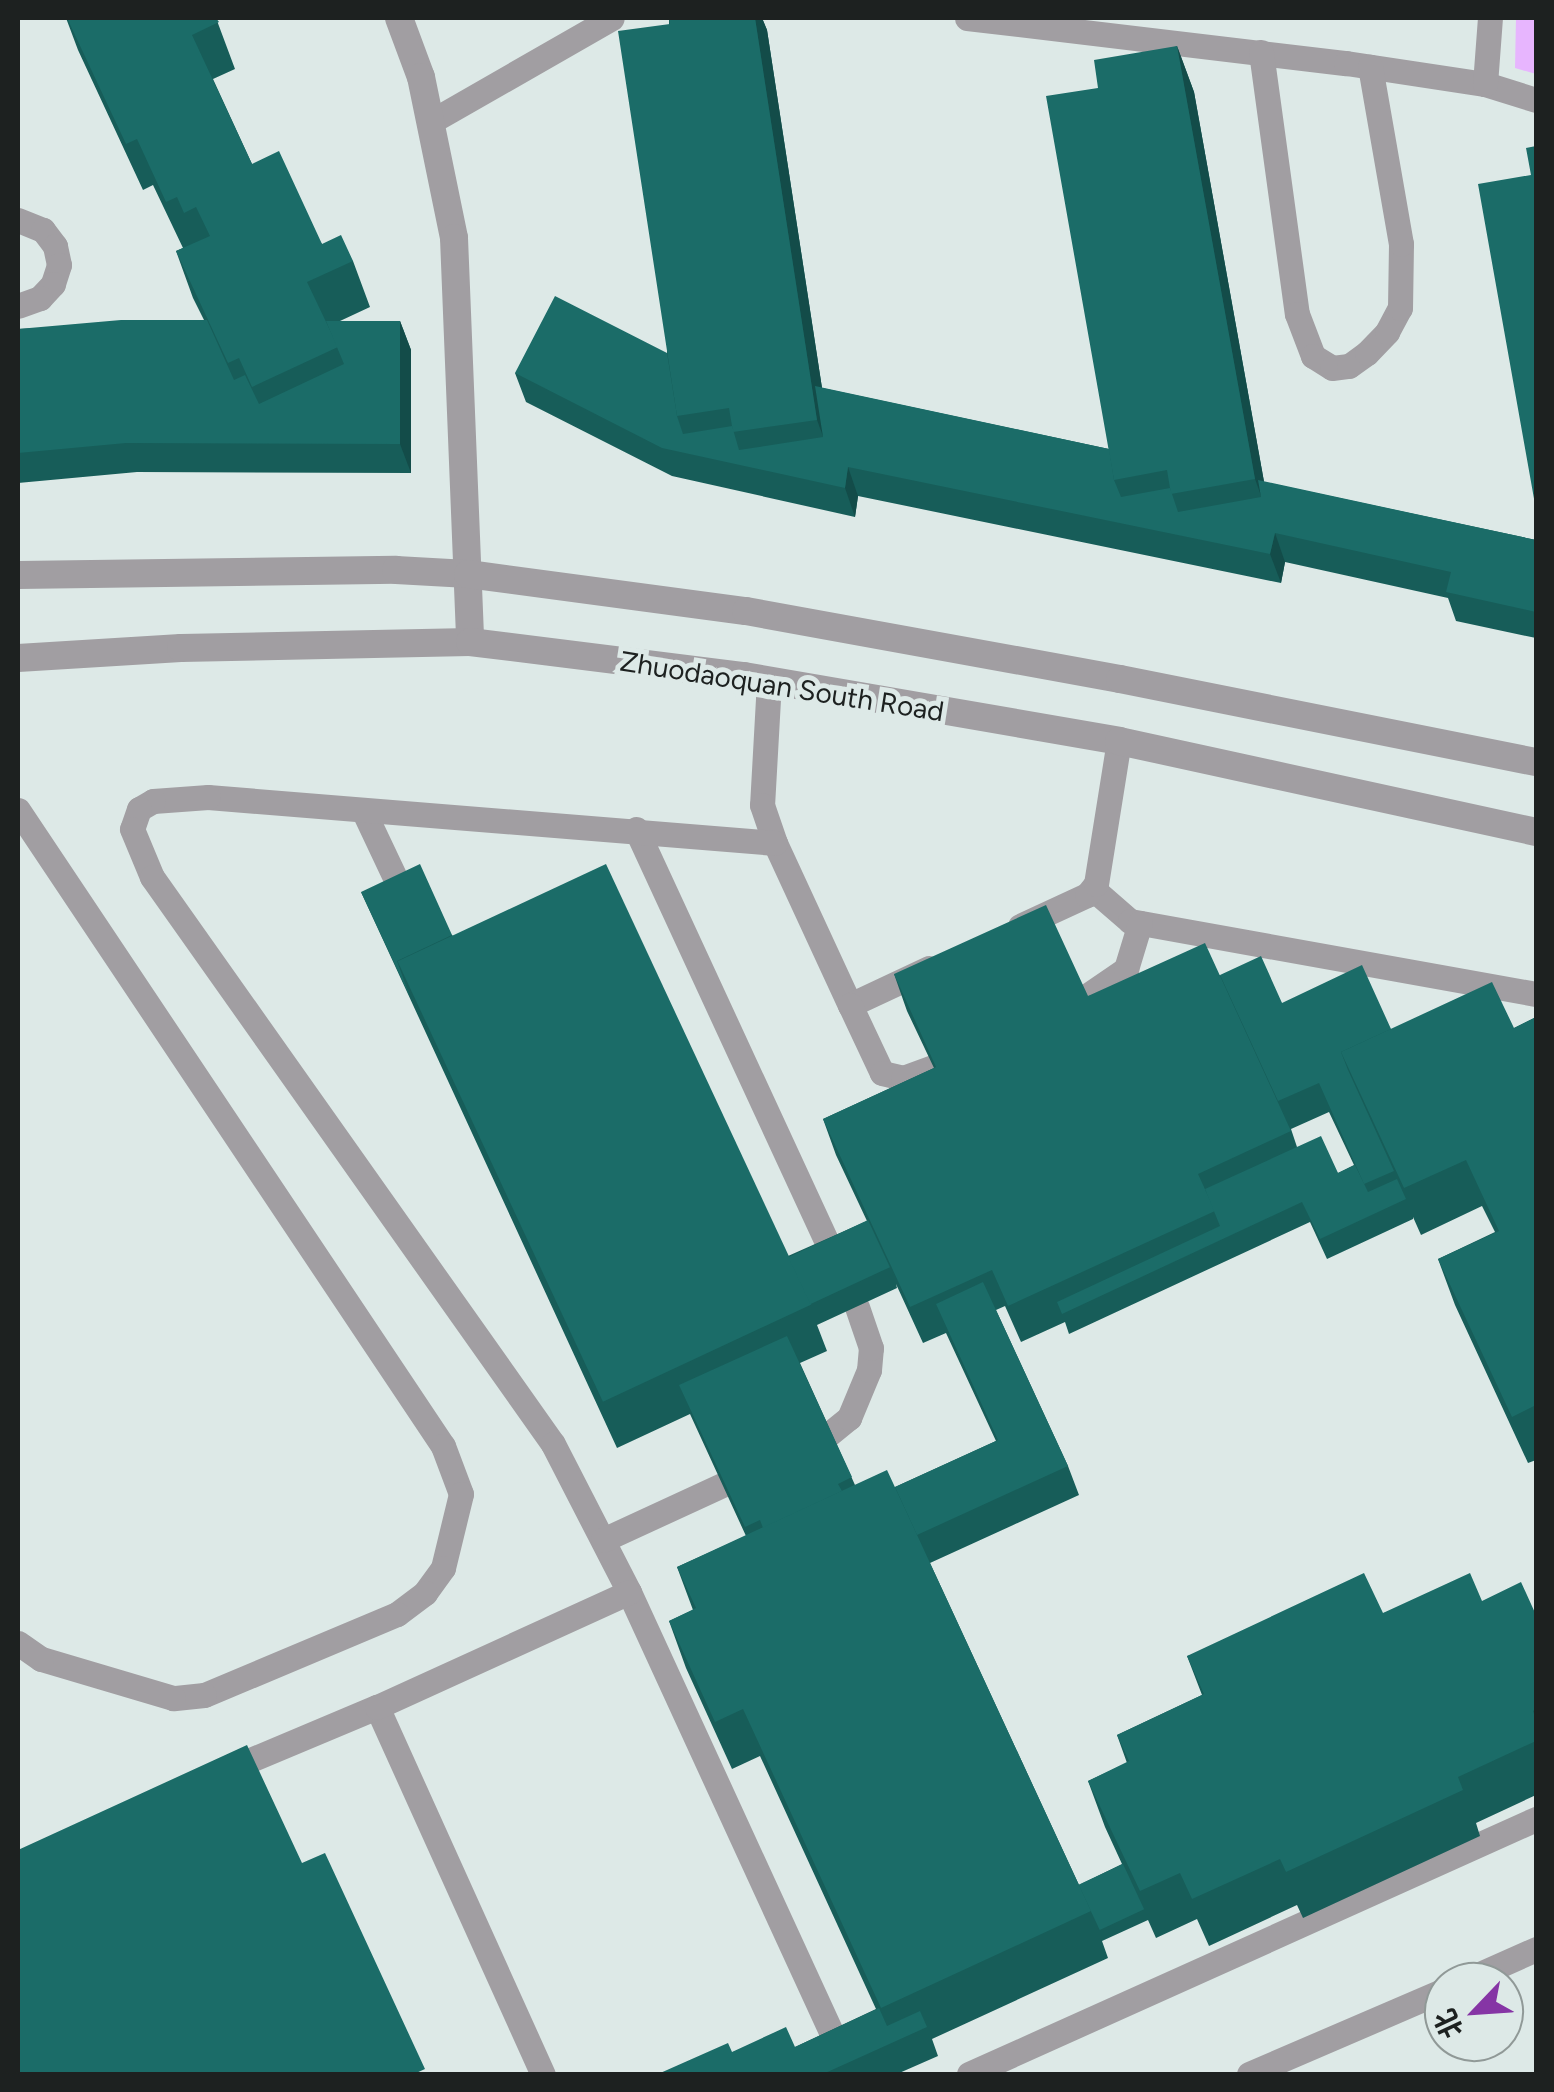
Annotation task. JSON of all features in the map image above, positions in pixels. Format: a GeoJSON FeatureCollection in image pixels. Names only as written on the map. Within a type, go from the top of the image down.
{"type":"FeatureCollection","features":[{"type":"Feature","properties":{"kind":"street"},"geometry":{"type":"LineString","coordinates":[[399,18],[432,121],[454,238],[470,642]]}},
{"type":"Feature","properties":{"kind":"street"},"geometry":{"type":"LineString","coordinates":[[18,576],[396,570],[468,574],[746,611],[1120,678],[1536,762]]}},
{"type":"Feature","properties":{"kind":"street","name":"Zhuodaoquan South Road"},"geometry":{"type":"LineString","coordinates":[[18,658],[180,648],[470,642],[768,680],[1119,741],[1536,832]]}},
{"type":"Feature","properties":{"kind":"lane"},"geometry":{"type":"LineString","coordinates":[[432,121],[612,18]]}},
{"type":"Feature","properties":{"kind":"lane"},"geometry":{"type":"LineString","coordinates":[[967,18],[1163,30],[1261,52],[1485,84],[1536,100]]}},
{"type":"Feature","properties":{"kind":"lane"},"geometry":{"type":"LineString","coordinates":[[1485,84],[1490,18]]}},
{"type":"Feature","properties":{"kind":"lane"},"geometry":{"type":"LineString","coordinates":[[1261,52],[1297,314],[1314,356],[1332,368],[1349,366],[1367,353],[1387,332],[1400,308],[1401,244],[1370,68]]}},
{"type":"Feature","properties":{"kind":"lane"},"geometry":{"type":"LineString","coordinates":[[18,220],[44,230],[55,246],[59,265],[53,284],[40,298],[18,306]]}},
{"type":"Feature","properties":{"kind":"lane"},"geometry":{"type":"LineString","coordinates":[[768,680],[762,805],[775,843],[882,1073],[903,1078],[933,1068]]}},
{"type":"Feature","properties":{"kind":"lane"},"geometry":{"type":"LineString","coordinates":[[1002,934],[1093,889],[1102,868],[1119,741]]}},
{"type":"Feature","properties":{"kind":"lane"},"geometry":{"type":"LineString","coordinates":[[775,843],[208,797],[167,798],[138,809],[132,829],[152,877],[552,1444],[629,1592],[843,2058]]}},
{"type":"Feature","properties":{"kind":"lane"},"geometry":{"type":"LineString","coordinates":[[18,810],[443,1446],[461,1494],[443,1568],[425,1593],[397,1614],[204,1694],[173,1698],[41,1659],[18,1644]]}},
{"type":"Feature","properties":{"kind":"lane"},"geometry":{"type":"LineString","coordinates":[[364,812],[399,886]]}},
{"type":"Feature","properties":{"kind":"lane"},"geometry":{"type":"LineString","coordinates":[[636,830],[836,1259]]}},
{"type":"Feature","properties":{"kind":"lane"},"geometry":{"type":"LineString","coordinates":[[1093,889],[1123,916],[1140,922],[1536,994]]}},
{"type":"Feature","properties":{"kind":"lane"},"geometry":{"type":"LineString","coordinates":[[1084,997],[1126,969],[1140,922]]}},
{"type":"Feature","properties":{"kind":"lane"},"geometry":{"type":"LineString","coordinates":[[850,1005],[952,958]]}},
{"type":"Feature","properties":{"kind":"lane"},"geometry":{"type":"LineString","coordinates":[[830,1434],[848,1418],[869,1370],[871,1348],[857,1306]]}},
{"type":"Feature","properties":{"kind":"lane"},"geometry":{"type":"LineString","coordinates":[[603,1540],[722,1484]]}},
{"type":"Feature","properties":{"kind":"lane"},"geometry":{"type":"LineString","coordinates":[[198,1782],[377,1708],[629,1592]]}},
{"type":"Feature","properties":{"kind":"lane"},"geometry":{"type":"LineString","coordinates":[[377,1708],[542,2074]]}},
{"type":"Feature","properties":{"kind":"lane"},"geometry":{"type":"LineString","coordinates":[[968,2074],[1536,1819]]}},
{"type":"Feature","properties":{"kind":"lane"},"geometry":{"type":"LineString","coordinates":[[1507,1962],[1536,1949]]}},
{"type":"Feature","properties":{"kind":"lane"},"geometry":{"type":"LineString","coordinates":[[1249,2074],[1424,1999]]}},
{"type":"Feature","properties":{"kind":"shaded area"},"geometry":{"type":"Polygon","coordinates":[[[1516,18],[1536,18],[1536,74],[1515,68],[1516,18]]]}},
{"type":"Feature","properties":{"kind":"building"},"geometry":{"type":"Polygon","coordinates":[[[67,18],[216,18],[219,22],[192,35],[252,164],[279,151],[322,244],[341,235],[353,261],[307,282],[338,347],[252,387],[239,358],[228,363],[176,251],[210,236],[196,207],[184,213],[177,197],[166,202],[137,139],[126,144],[67,18]]]}},
{"type":"Feature","properties":{"kind":"building"},"geometry":{"type":"Polygon","coordinates":[[[669,18],[755,18],[817,420],[733,432],[729,408],[677,416],[618,31],[670,24],[669,18]]]}},
{"type":"Feature","properties":{"kind":"building"},"geometry":{"type":"Polygon","coordinates":[[[1177,46],[1255,479],[1171,494],[1167,470],[1114,480],[1046,96],[1098,88],[1094,60],[1177,46]]]}},
{"type":"Feature","properties":{"kind":"building"},"geometry":{"type":"Polygon","coordinates":[[[1536,146],[1536,510],[1478,184],[1531,175],[1526,148],[1536,146]]]}},
{"type":"Feature","properties":{"kind":"building"},"geometry":{"type":"Polygon","coordinates":[[[555,296],[667,353],[683,434],[732,426],[739,450],[823,437],[815,386],[1109,449],[1121,497],[1170,488],[1178,512],[1261,497],[1258,480],[1536,540],[1536,612],[1446,592],[1451,572],[1275,533],[1270,554],[848,467],[845,488],[662,448],[515,373],[555,296]]]}},
{"type":"Feature","properties":{"kind":"building"},"geometry":{"type":"Polygon","coordinates":[[[121,320],[207,320],[234,380],[245,375],[259,404],[344,364],[326,321],[400,321],[400,444],[126,443],[18,453],[18,329],[121,320]]]}},
{"type":"Feature","properties":{"kind":"building"},"geometry":{"type":"Polygon","coordinates":[[[420,864],[452,935],[397,961],[410,997],[361,892],[420,864]]]}},
{"type":"Feature","properties":{"kind":"building"},"geometry":{"type":"Polygon","coordinates":[[[606,864],[811,1304],[603,1402],[398,961],[606,864]]]}},
{"type":"Feature","properties":{"kind":"building"},"geometry":{"type":"Polygon","coordinates":[[[1046,905],[1088,996],[1205,943],[1291,1131],[1198,1174],[1215,1211],[1008,1306],[992,1270],[910,1307],[823,1119],[936,1067],[894,974],[1046,905]]]}},
{"type":"Feature","properties":{"kind":"building"},"geometry":{"type":"Polygon","coordinates":[[[1261,956],[1282,1003],[1362,965],[1391,1029],[1341,1052],[1394,1171],[1364,1184],[1319,1083],[1278,1101],[1220,975],[1261,956]]]}},
{"type":"Feature","properties":{"kind":"building"},"geometry":{"type":"Polygon","coordinates":[[[1492,982],[1514,1028],[1536,1017],[1536,1405],[1512,1417],[1438,1259],[1499,1231],[1466,1160],[1404,1188],[1341,1052],[1492,982]]]}},
{"type":"Feature","properties":{"kind":"building"},"geometry":{"type":"Polygon","coordinates":[[[1321,1136],[1338,1173],[1355,1165],[1368,1192],[1397,1179],[1406,1199],[1320,1239],[1302,1202],[1062,1314],[1057,1302],[1220,1226],[1205,1189],[1321,1136]]]}},
{"type":"Feature","properties":{"kind":"building"},"geometry":{"type":"Polygon","coordinates":[[[868,1220],[890,1267],[810,1304],[788,1257],[868,1220]]]}},
{"type":"Feature","properties":{"kind":"building"},"geometry":{"type":"Polygon","coordinates":[[[983,1282],[1068,1466],[917,1535],[895,1487],[998,1440],[936,1304],[983,1282]]]}},
{"type":"Feature","properties":{"kind":"building"},"geometry":{"type":"Polygon","coordinates":[[[787,1336],[852,1477],[838,1484],[842,1491],[763,1528],[760,1520],[745,1527],[679,1385],[787,1336]]]}},
{"type":"Feature","properties":{"kind":"building"},"geometry":{"type":"Polygon","coordinates":[[[887,1470],[1091,1911],[881,2008],[743,1709],[715,1722],[669,1621],[696,1608],[677,1567],[887,1470]]]}},
{"type":"Feature","properties":{"kind":"building"},"geometry":{"type":"Polygon","coordinates":[[[1364,1573],[1383,1613],[1470,1573],[1482,1601],[1521,1582],[1536,1615],[1536,1741],[1458,1777],[1463,1790],[1286,1872],[1280,1859],[1192,1899],[1180,1873],[1140,1891],[1088,1781],[1129,1761],[1117,1735],[1204,1694],[1187,1656],[1364,1573]]]}},
{"type":"Feature","properties":{"kind":"building"},"geometry":{"type":"Polygon","coordinates":[[[247,1745],[302,1863],[325,1853],[425,2069],[414,2074],[18,2074],[18,1850],[247,1745]]]}},
{"type":"Feature","properties":{"kind":"building"},"geometry":{"type":"Polygon","coordinates":[[[1123,1864],[1144,1909],[1100,1930],[1079,1885],[1123,1864]]]}},
{"type":"Feature","properties":{"kind":"building"},"geometry":{"type":"Polygon","coordinates":[[[879,2008],[887,2026],[920,2011],[927,2027],[823,2074],[658,2074],[728,2043],[732,2052],[786,2027],[795,2047],[879,2008]]]}}]}
